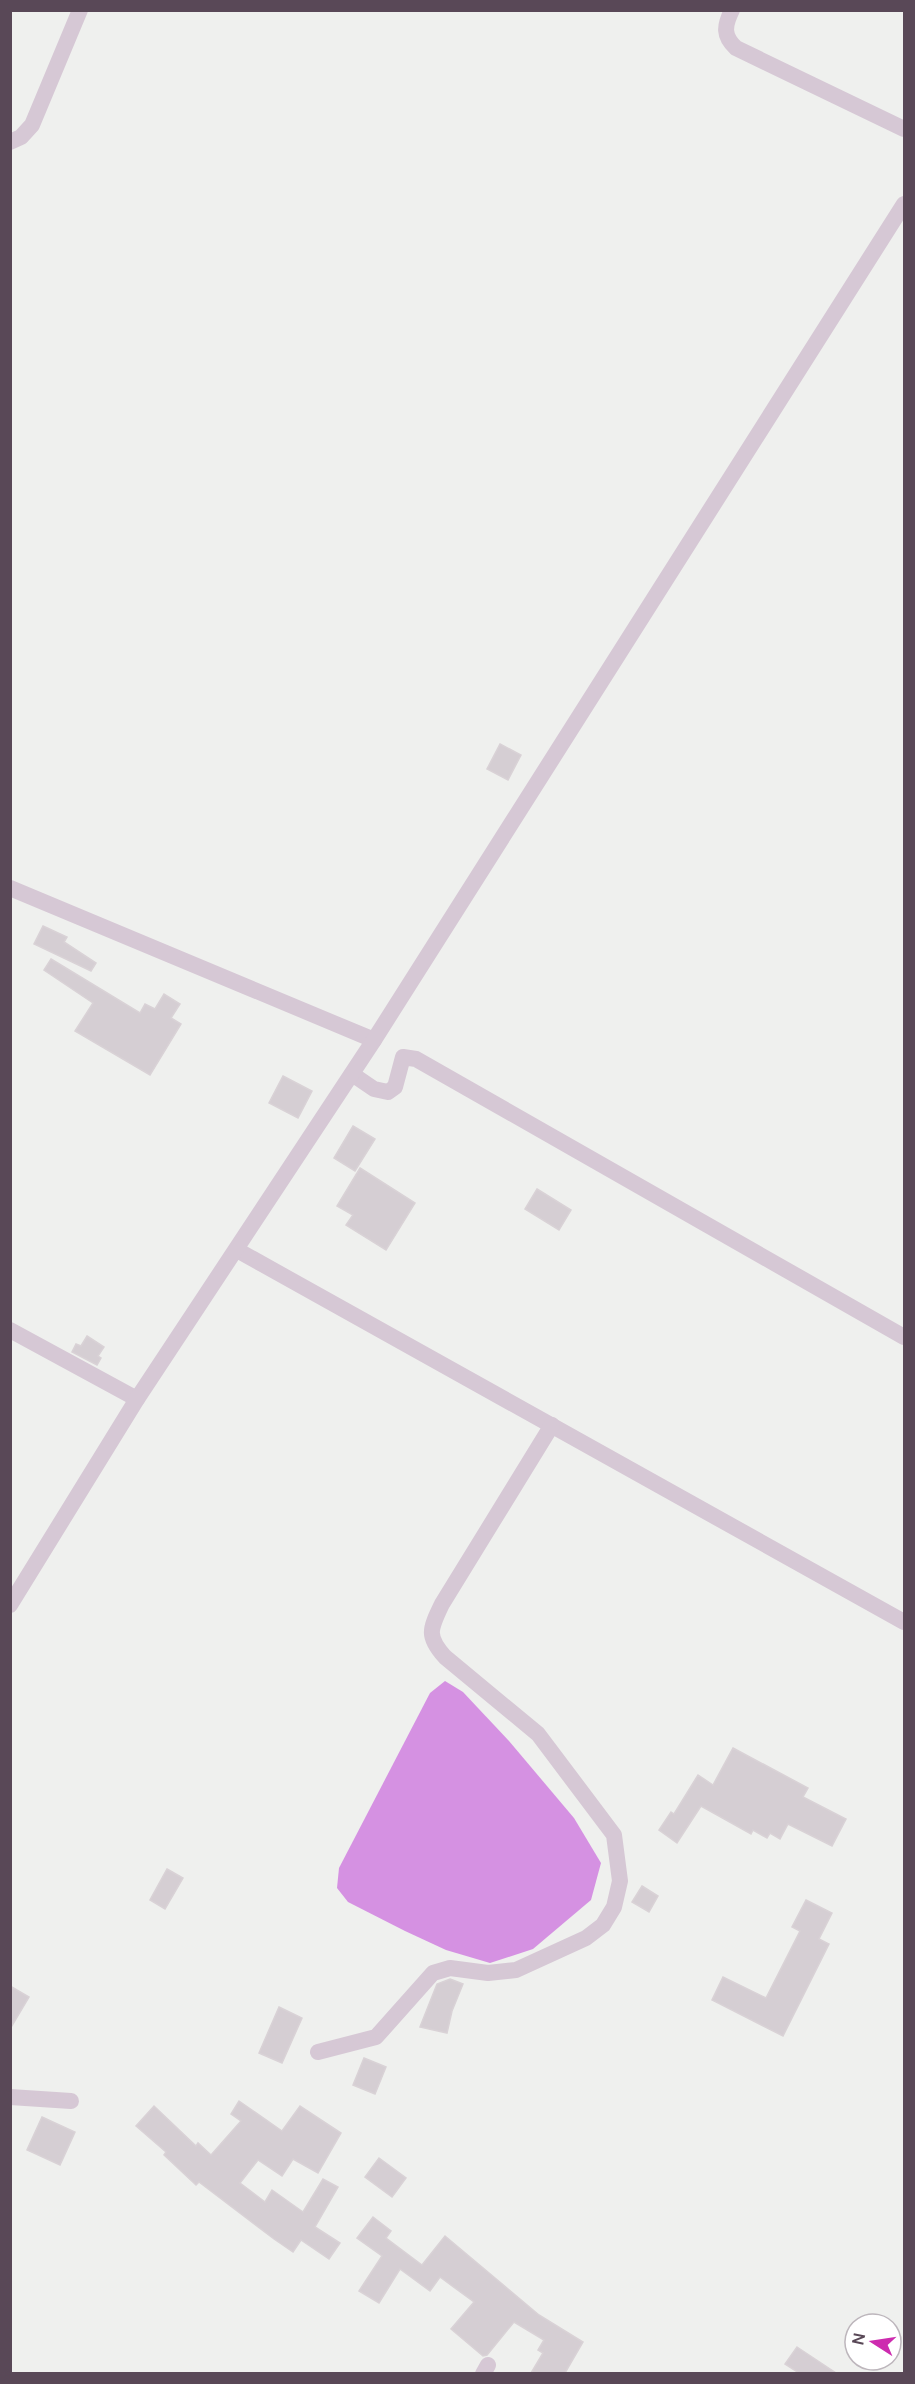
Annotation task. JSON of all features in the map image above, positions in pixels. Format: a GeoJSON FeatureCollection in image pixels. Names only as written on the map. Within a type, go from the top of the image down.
{"type":"FeatureCollection","features":[{"type":"Feature","properties":{"kind":"street"},"geometry":{"type":"LineString","coordinates":[[10,142],[21,137],[32,125],[80,10]]}},
{"type":"Feature","properties":{"kind":"street"},"geometry":{"type":"LineString","coordinates":[[732,10],[725,32],[727,40],[736,48],[904,129]]}},
{"type":"Feature","properties":{"kind":"street"},"geometry":{"type":"LineString","coordinates":[[10,1605],[137,1399],[374,1040],[904,204]]}},
{"type":"Feature","properties":{"kind":"street"},"geometry":{"type":"LineString","coordinates":[[10,888],[374,1040]]}},
{"type":"Feature","properties":{"kind":"street"},"geometry":{"type":"LineString","coordinates":[[352,1074],[374,1089],[388,1092],[395,1087],[403,1057],[416,1059],[904,1337]]}},
{"type":"Feature","properties":{"kind":"street"},"geometry":{"type":"LineString","coordinates":[[237,1250],[904,1622]]}},
{"type":"Feature","properties":{"kind":"street"},"geometry":{"type":"LineString","coordinates":[[10,1330],[137,1399]]}},
{"type":"Feature","properties":{"kind":"street"},"geometry":{"type":"LineString","coordinates":[[318,2052],[376,2037],[433,1973],[450,1968],[488,1973],[516,1970],[586,1938],[603,1925],[614,1907],[620,1881],[614,1835],[538,1734],[445,1657],[433,1643],[431,1634],[442,1604],[552,1425]]}},
{"type":"Feature","properties":{"kind":"street"},"geometry":{"type":"LineString","coordinates":[[10,2097],[71,2101]]}},
{"type":"Feature","properties":{"kind":"shaded area"},"geometry":{"type":"Polygon","coordinates":[[[445,1681],[463,1692],[509,1741],[574,1818],[601,1863],[591,1900],[533,1949],[490,1963],[446,1950],[405,1931],[348,1902],[337,1888],[339,1868],[430,1693],[445,1681]]]}},
{"type":"Feature","properties":{"kind":"building"},"geometry":{"type":"Polygon","coordinates":[[[500,744],[521,755],[508,780],[487,769],[500,744]]]}},
{"type":"Feature","properties":{"kind":"building"},"geometry":{"type":"Polygon","coordinates":[[[43,926],[67,937],[64,942],[96,963],[91,971],[34,944],[43,926]]]}},
{"type":"Feature","properties":{"kind":"building"},"geometry":{"type":"Polygon","coordinates":[[[51,959],[140,1013],[145,1004],[155,1009],[164,994],[180,1004],[171,1018],[181,1024],[150,1075],[75,1031],[93,1003],[44,970],[51,959]]]}},
{"type":"Feature","properties":{"kind":"building"},"geometry":{"type":"Polygon","coordinates":[[[283,1076],[312,1091],[298,1118],[269,1103],[283,1076]]]}},
{"type":"Feature","properties":{"kind":"building"},"geometry":{"type":"Polygon","coordinates":[[[353,1126],[375,1139],[355,1171],[334,1158],[353,1126]]]}},
{"type":"Feature","properties":{"kind":"building"},"geometry":{"type":"Polygon","coordinates":[[[360,1168],[415,1203],[386,1250],[346,1225],[353,1215],[337,1206],[360,1168]]]}},
{"type":"Feature","properties":{"kind":"building"},"geometry":{"type":"Polygon","coordinates":[[[537,1189],[571,1210],[559,1230],[525,1209],[537,1189]]]}},
{"type":"Feature","properties":{"kind":"building"},"geometry":{"type":"Polygon","coordinates":[[[87,1336],[104,1347],[98,1356],[101,1358],[97,1365],[72,1352],[76,1344],[81,1346],[87,1336]]]}},
{"type":"Feature","properties":{"kind":"building"},"geometry":{"type":"Polygon","coordinates":[[[733,1748],[808,1788],[803,1797],[846,1819],[832,1846],[788,1824],[780,1839],[770,1833],[767,1838],[753,1830],[751,1834],[701,1806],[677,1843],[659,1830],[671,1812],[674,1814],[698,1775],[713,1785],[733,1748]]]}},
{"type":"Feature","properties":{"kind":"building"},"geometry":{"type":"Polygon","coordinates":[[[167,1869],[183,1878],[165,1909],[150,1900],[167,1869]]]}},
{"type":"Feature","properties":{"kind":"building"},"geometry":{"type":"Polygon","coordinates":[[[642,1886],[658,1896],[649,1912],[632,1902],[642,1886]]]}},
{"type":"Feature","properties":{"kind":"building"},"geometry":{"type":"Polygon","coordinates":[[[806,1900],[832,1913],[819,1939],[829,1944],[783,2036],[712,2000],[723,1977],[766,1998],[800,1931],[792,1927],[806,1900]]]}},
{"type":"Feature","properties":{"kind":"building"},"geometry":{"type":"Polygon","coordinates":[[[450,1979],[463,1984],[452,2011],[447,2033],[420,2027],[437,1984],[450,1979]]]}},
{"type":"Feature","properties":{"kind":"building"},"geometry":{"type":"Polygon","coordinates":[[[10,1986],[29,1997],[10,2029],[10,1986]]]}},
{"type":"Feature","properties":{"kind":"building"},"geometry":{"type":"Polygon","coordinates":[[[279,2007],[302,2018],[282,2063],[259,2053],[279,2007]]]}},
{"type":"Feature","properties":{"kind":"building"},"geometry":{"type":"Polygon","coordinates":[[[364,2058],[386,2067],[375,2094],[353,2085],[364,2058]]]}},
{"type":"Feature","properties":{"kind":"building"},"geometry":{"type":"Polygon","coordinates":[[[239,2101],[282,2131],[300,2106],[341,2133],[318,2173],[293,2159],[282,2176],[258,2160],[240,2183],[265,2202],[272,2190],[303,2212],[323,2179],[338,2187],[315,2227],[340,2243],[329,2259],[301,2240],[293,2252],[274,2239],[199,2182],[196,2185],[164,2155],[166,2152],[136,2126],[154,2106],[196,2146],[198,2143],[211,2155],[241,2121],[231,2114],[239,2101]]]}},
{"type":"Feature","properties":{"kind":"building"},"geometry":{"type":"Polygon","coordinates":[[[42,2117],[75,2132],[60,2165],[27,2150],[42,2117]]]}},
{"type":"Feature","properties":{"kind":"building"},"geometry":{"type":"Polygon","coordinates":[[[379,2158],[406,2178],[392,2197],[365,2177],[379,2158]]]}},
{"type":"Feature","properties":{"kind":"building"},"geometry":{"type":"Polygon","coordinates":[[[373,2217],[391,2231],[386,2238],[422,2265],[445,2236],[539,2315],[583,2342],[565,2373],[531,2373],[543,2353],[538,2350],[544,2340],[514,2322],[487,2355],[483,2356],[451,2329],[474,2302],[440,2277],[430,2291],[400,2269],[379,2303],[359,2291],[382,2256],[357,2238],[373,2217]]]}},
{"type":"Feature","properties":{"kind":"building"},"geometry":{"type":"Polygon","coordinates":[[[797,2347],[836,2373],[799,2373],[785,2364],[797,2347]]]}}]}
